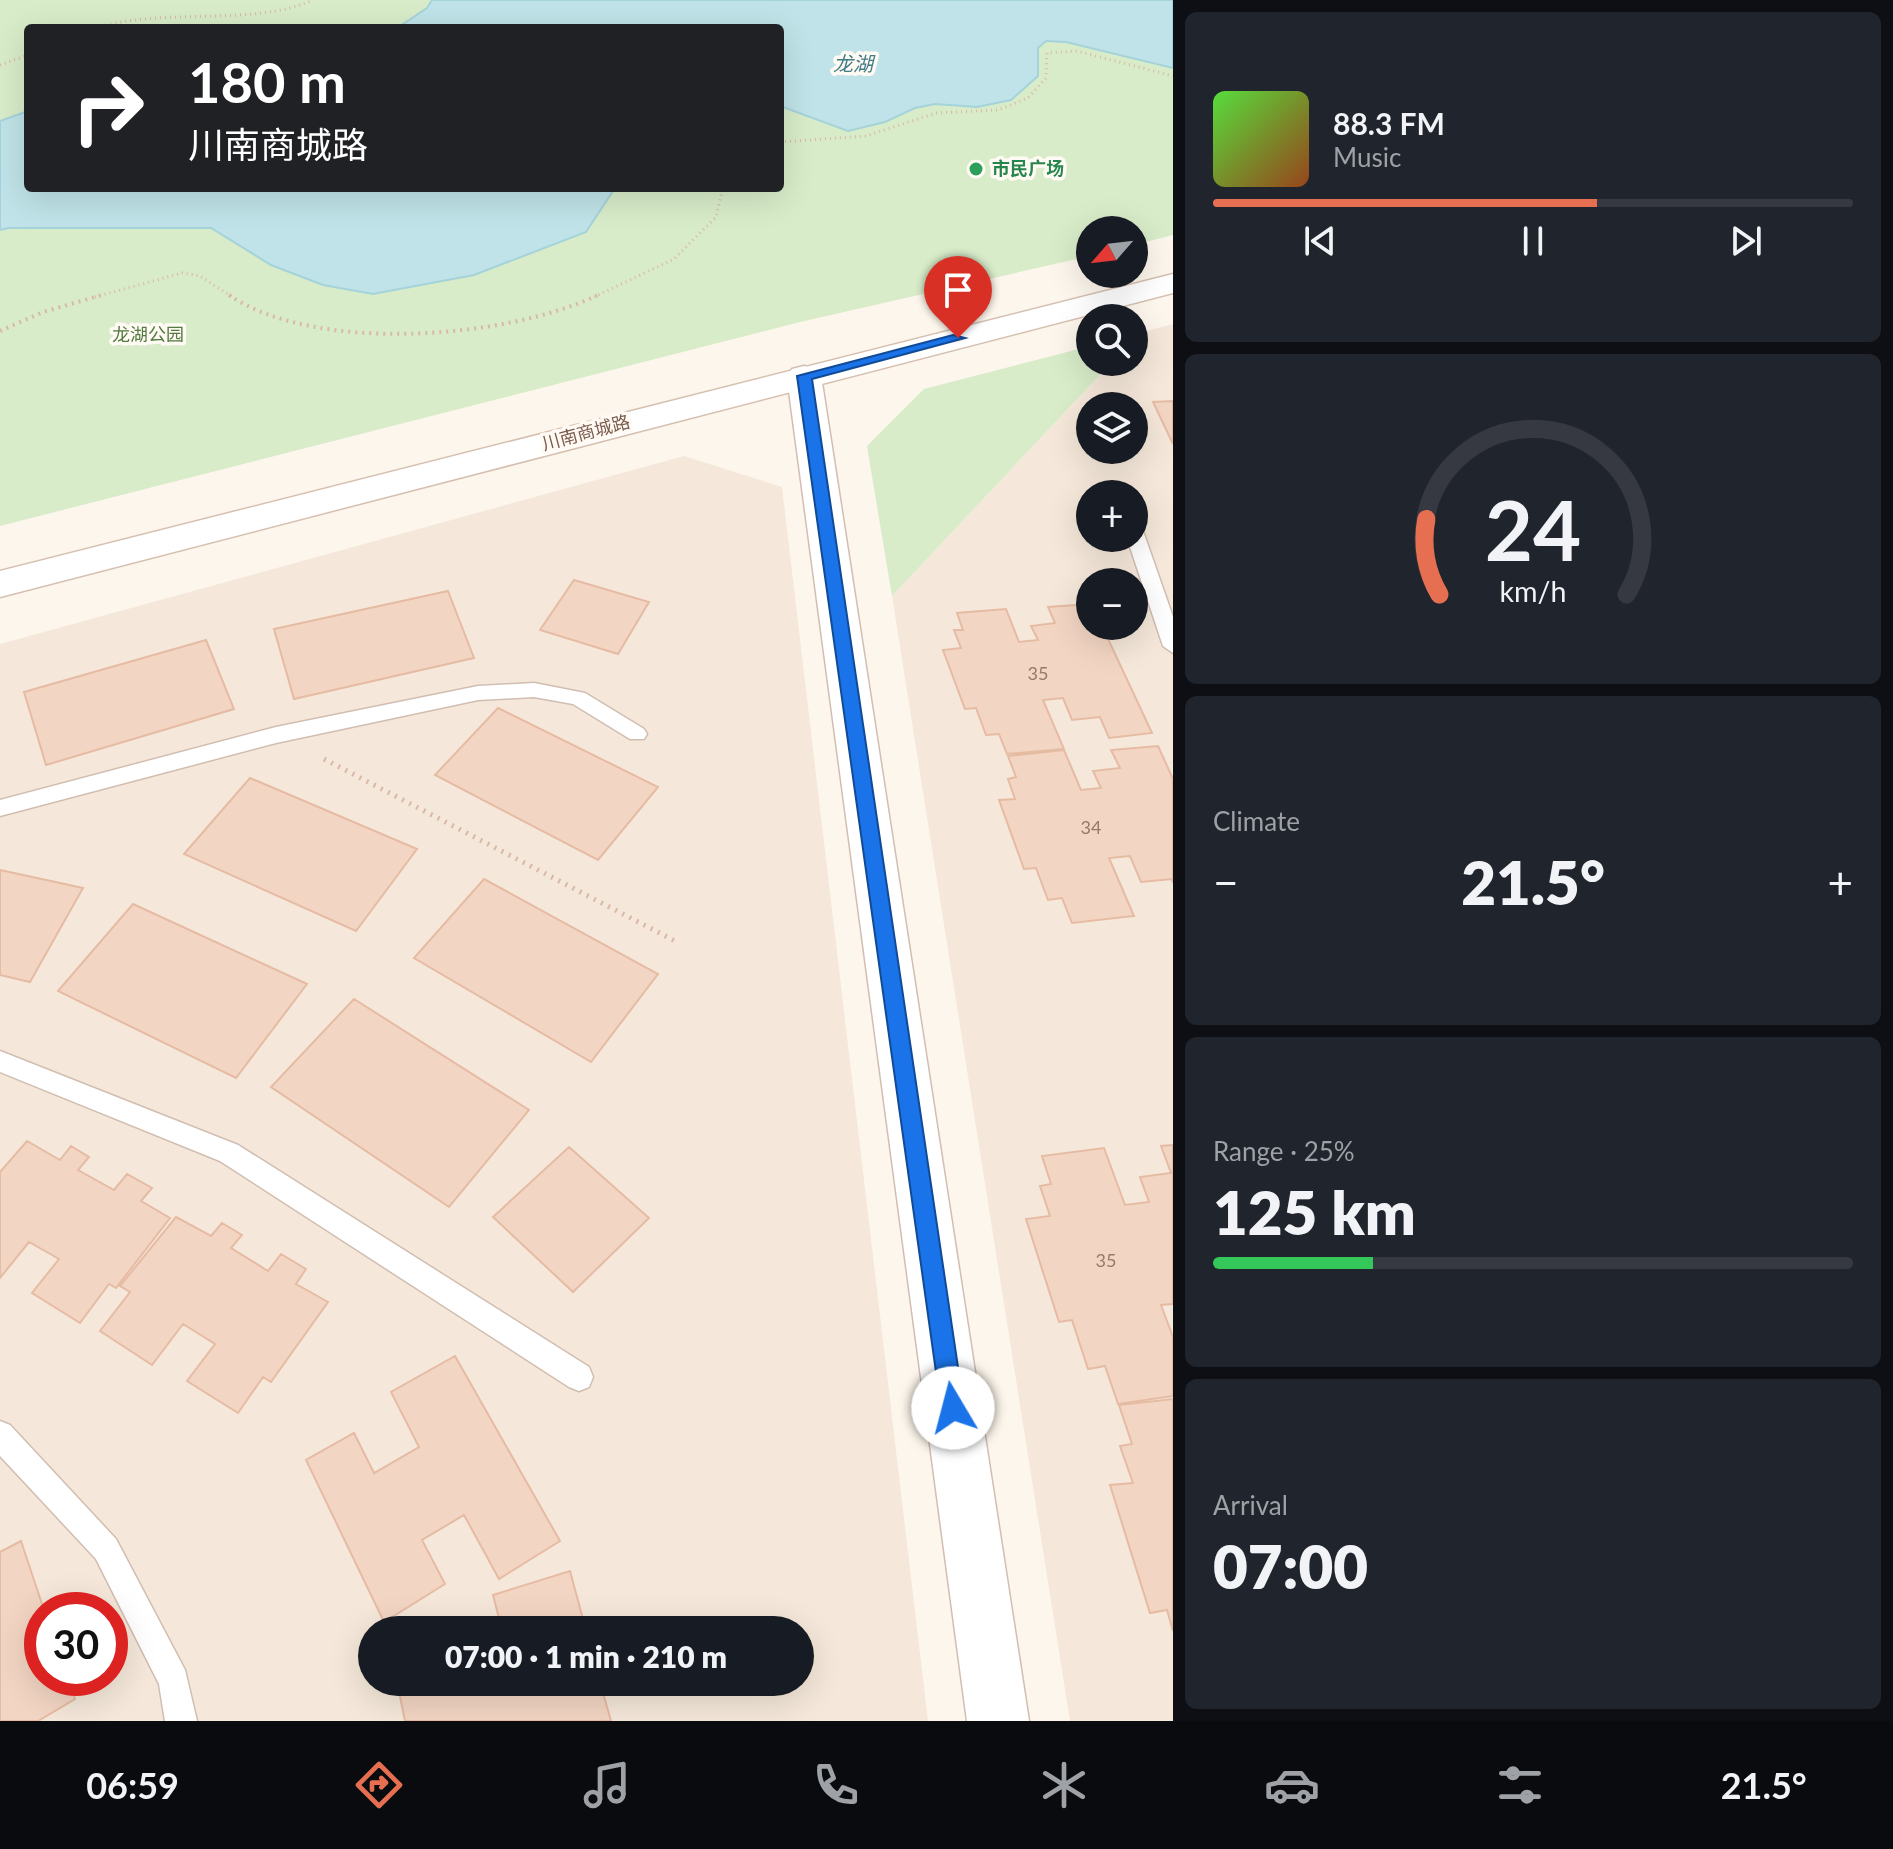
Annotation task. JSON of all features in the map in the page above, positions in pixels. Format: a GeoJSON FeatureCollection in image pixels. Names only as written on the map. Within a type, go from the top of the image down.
{"type":"FeatureCollection","features":[{"type":"Feature","properties":{"kind":"street","name":"川南商城路"},"geometry":{"type":"LineString","coordinates":[[0,584],[1173,283]]}},
{"type":"Feature","properties":{"kind":"street"},"geometry":{"type":"LineString","coordinates":[[804,376],[998,1721]]}},
{"type":"Feature","properties":{"kind":"lane"},"geometry":{"type":"LineString","coordinates":[[1141,552],[1173,646]]}},
{"type":"Feature","properties":{"kind":"lane"},"geometry":{"type":"LineString","coordinates":[[0,808],[276,735],[478,693],[534,690],[578,698],[637,734]]}},
{"type":"Feature","properties":{"kind":"lane"},"geometry":{"type":"LineString","coordinates":[[0,1061],[229,1153],[579,1377]]}},
{"type":"Feature","properties":{"kind":"lane"},"geometry":{"type":"LineString","coordinates":[[0,1435],[106,1549],[174,1681],[181,1721]]}},
{"type":"Feature","properties":{"kind":"path"},"geometry":{"type":"LineString","coordinates":[[113,24],[138,18],[193,17],[291,8],[308,5],[313,0]]}},
{"type":"Feature","properties":{"kind":"path"},"geometry":{"type":"LineString","coordinates":[[784,142],[866,136],[936,113],[998,110],[1028,98],[1046,78],[1047,53],[1077,51],[1173,76]]}},
{"type":"Feature","properties":{"kind":"path"},"geometry":{"type":"LineString","coordinates":[[0,65],[24,56]]}},
{"type":"Feature","properties":{"kind":"path"},"geometry":{"type":"LineString","coordinates":[[0,331],[43,312],[182,273],[200,276],[234,299],[293,324],[383,334],[482,330],[582,303],[674,259],[716,217],[722,192]]}},
{"type":"Feature","properties":{"kind":"path"},"geometry":{"type":"LineString","coordinates":[[276,735],[675,941]]}},
{"type":"Feature","properties":{"kind":"shaded area"},"geometry":{"type":"Polygon","coordinates":[[[1173,324],[1173,1721],[1070,1721],[892,596],[1076,400],[1076,464],[1148,464],[1148,392],[1084,392],[1099,376],[1148,376],[1148,331],[1173,324]]]}},
{"type":"Feature","properties":{"kind":"shaded area"},"geometry":{"type":"Polygon","coordinates":[[[684,456],[782,487],[928,1721],[0,1721],[0,644],[684,456]]]}},
{"type":"Feature","properties":{"kind":"green space","name":"龙湖公园"},"geometry":{"type":"Polygon","coordinates":[[[0,0],[1173,0],[1173,235],[1148,241],[1148,216],[1076,216],[1076,259],[800,322],[0,526],[0,0]]]}},
{"type":"Feature","properties":{"kind":"green space"},"geometry":{"type":"Polygon","coordinates":[[[1076,350],[1076,376],[1099,376],[1084,392],[1076,392],[1076,400],[892,596],[867,446],[924,389],[1076,350]]]}},
{"type":"Feature","properties":{"kind":"water","name":"龙湖"},"geometry":{"type":"Polygon","coordinates":[[[432,0],[1173,0],[1173,68],[1066,42],[1046,41],[1038,48],[1038,76],[1011,100],[977,107],[935,104],[848,131],[784,107],[784,24],[403,24],[427,8],[432,0]]]}},
{"type":"Feature","properties":{"kind":"water"},"geometry":{"type":"Polygon","coordinates":[[[24,112],[24,192],[612,192],[586,232],[474,275],[373,294],[323,285],[271,265],[211,228],[0,230],[0,121],[24,112]]]}},
{"type":"Feature","properties":{"kind":"building"},"geometry":{"type":"Polygon","coordinates":[[[1173,401],[1173,444],[1153,402],[1173,401]]]}},
{"type":"Feature","properties":{"kind":"building"},"geometry":{"type":"Polygon","coordinates":[[[574,580],[649,602],[618,654],[540,630],[574,580]]]}},
{"type":"Feature","properties":{"kind":"building"},"geometry":{"type":"Polygon","coordinates":[[[448,591],[474,658],[294,699],[274,629],[448,591]]]}},
{"type":"Feature","properties":{"kind":"building"},"geometry":{"type":"Polygon","coordinates":[[[1076,605],[1076,640],[1109,640],[1152,733],[1109,738],[1100,717],[1072,720],[1063,698],[1043,700],[1064,749],[1007,754],[999,734],[986,735],[976,708],[965,709],[943,650],[961,648],[954,630],[963,630],[957,613],[1006,609],[1019,642],[1038,640],[1031,626],[1055,623],[1048,607],[1076,605]]]}},
{"type":"Feature","properties":{"kind":"building"},"geometry":{"type":"Polygon","coordinates":[[[206,640],[234,709],[46,765],[24,692],[206,640]]]}},
{"type":"Feature","properties":{"kind":"building"},"geometry":{"type":"Polygon","coordinates":[[[498,708],[658,787],[598,860],[435,775],[498,708]]]}},
{"type":"Feature","properties":{"kind":"building"},"geometry":{"type":"Polygon","coordinates":[[[1158,746],[1173,779],[1173,883],[1172,879],[1141,882],[1130,856],[1109,858],[1134,916],[1072,923],[1062,898],[1048,900],[1036,868],[1024,869],[999,800],[1015,799],[1008,779],[1016,777],[1008,756],[1064,750],[1081,790],[1101,788],[1093,771],[1120,768],[1111,750],[1158,746]]]}},
{"type":"Feature","properties":{"kind":"building"},"geometry":{"type":"Polygon","coordinates":[[[250,778],[417,849],[356,931],[184,854],[250,778]]]}},
{"type":"Feature","properties":{"kind":"building"},"geometry":{"type":"Polygon","coordinates":[[[0,870],[83,888],[30,982],[0,975],[0,870]]]}},
{"type":"Feature","properties":{"kind":"building"},"geometry":{"type":"Polygon","coordinates":[[[484,879],[658,974],[591,1062],[414,958],[484,879]]]}},
{"type":"Feature","properties":{"kind":"building"},"geometry":{"type":"Polygon","coordinates":[[[133,904],[307,984],[236,1078],[58,991],[133,904]]]}},
{"type":"Feature","properties":{"kind":"building"},"geometry":{"type":"Polygon","coordinates":[[[354,999],[529,1110],[449,1207],[271,1087],[354,999]]]}},
{"type":"Feature","properties":{"kind":"building"},"geometry":{"type":"Polygon","coordinates":[[[27,1141],[60,1160],[71,1146],[89,1157],[78,1170],[114,1190],[127,1174],[152,1188],[141,1201],[170,1218],[116,1288],[109,1284],[80,1323],[32,1293],[59,1259],[29,1242],[0,1278],[0,1172],[27,1141]]]}},
{"type":"Feature","properties":{"kind":"building"},"geometry":{"type":"Polygon","coordinates":[[[1173,1145],[1173,1304],[1161,1305],[1173,1337],[1173,1396],[1118,1404],[1105,1366],[1088,1369],[1072,1320],[1059,1322],[1026,1219],[1050,1216],[1040,1186],[1051,1184],[1042,1156],[1104,1148],[1125,1205],[1149,1202],[1140,1177],[1171,1173],[1161,1146],[1173,1145]]]}},
{"type":"Feature","properties":{"kind":"building"},"geometry":{"type":"Polygon","coordinates":[[[569,1147],[649,1218],[573,1292],[493,1217],[569,1147]]]}},
{"type":"Feature","properties":{"kind":"building"},"geometry":{"type":"Polygon","coordinates":[[[176,1217],[211,1236],[222,1223],[242,1235],[231,1248],[268,1271],[281,1254],[306,1269],[296,1284],[328,1302],[271,1382],[263,1377],[238,1413],[187,1381],[215,1344],[183,1324],[152,1365],[100,1331],[130,1292],[120,1286],[176,1217]]]}},
{"type":"Feature","properties":{"kind":"building"},"geometry":{"type":"Polygon","coordinates":[[[455,1356],[560,1541],[499,1579],[464,1515],[422,1540],[445,1584],[394,1616],[381,1616],[306,1460],[354,1433],[374,1473],[419,1447],[391,1392],[455,1356]]]}},
{"type":"Feature","properties":{"kind":"building"},"geometry":{"type":"Polygon","coordinates":[[[1173,1399],[1173,1631],[1167,1610],[1150,1613],[1110,1485],[1133,1483],[1120,1446],[1132,1444],[1119,1405],[1173,1399]]]}},
{"type":"Feature","properties":{"kind":"building"},"geometry":{"type":"Polygon","coordinates":[[[21,1541],[38,1592],[24,1592],[24,1696],[74,1696],[75,1699],[38,1721],[0,1721],[0,1552],[21,1541]]]}},
{"type":"Feature","properties":{"kind":"building"},"geometry":{"type":"Polygon","coordinates":[[[570,1571],[582,1616],[498,1616],[493,1595],[570,1571]]]}},
{"type":"Feature","properties":{"kind":"building"},"geometry":{"type":"Polygon","coordinates":[[[400,1696],[604,1696],[611,1721],[405,1721],[400,1696]]]}},
{"type":"Feature","properties":{"kind":"place","name":"市民广场"},"geometry":{"type":"Point","coordinates":[976,169]}},
{"type":"Feature","properties":{"kind":"route"},"geometry":{"type":"LineString","coordinates":[[953,1408],[804,376],[958,338]]}}]}
